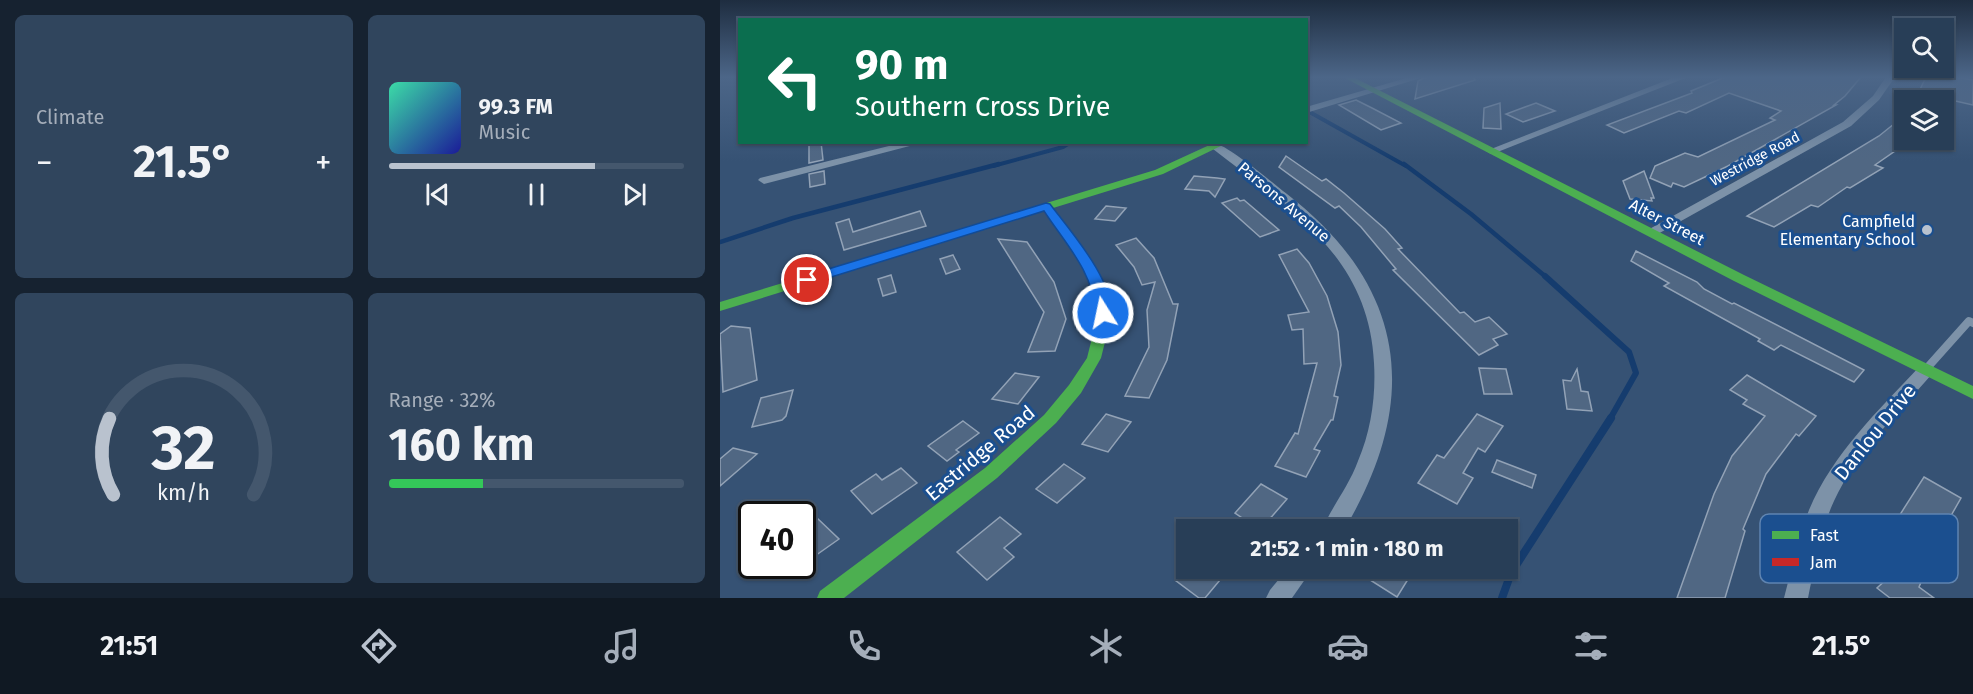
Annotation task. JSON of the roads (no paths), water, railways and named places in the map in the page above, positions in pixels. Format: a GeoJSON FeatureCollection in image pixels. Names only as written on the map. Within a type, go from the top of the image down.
{"type":"FeatureCollection","features":[{"type":"Feature","properties":{"kind":"street","name":"Alter Street"},"geometry":{"type":"LineString","coordinates":[[1401,105],[1973,393]]}},
{"type":"Feature","properties":{"kind":"street"},"geometry":{"type":"LineString","coordinates":[[1491,151],[1611,105]]}},
{"type":"Feature","properties":{"kind":"street","name":"Westridge Road"},"geometry":{"type":"LineString","coordinates":[[1651,232],[1847,124],[1868,105]]}},
{"type":"Feature","properties":{"kind":"street"},"geometry":{"type":"LineString","coordinates":[[854,144],[856,158]]}},
{"type":"Feature","properties":{"kind":"street"},"geometry":{"type":"LineString","coordinates":[[764,180],[912,144]]}},
{"type":"Feature","properties":{"kind":"street"},"geometry":{"type":"LineString","coordinates":[[720,307],[1159,172],[1221,145]]}},
{"type":"Feature","properties":{"kind":"street","name":"Parsons Avenue"},"geometry":{"type":"LineString","coordinates":[[1221,145],[1331,240],[1348,262],[1373,311],[1381,339],[1384,371],[1383,409],[1372,453],[1356,489],[1338,519]]}},
{"type":"Feature","properties":{"kind":"street","name":"Eastridge Road"},"geometry":{"type":"LineString","coordinates":[[827,598],[1034,438],[1063,405],[1084,374],[1098,342],[1103,313],[1101,291],[1093,272],[1046,207]]}},
{"type":"Feature","properties":{"kind":"street","name":"Danlou Drive"},"geometry":{"type":"LineString","coordinates":[[1819,514],[1826,496],[1845,464],[1926,370]]}},
{"type":"Feature","properties":{"kind":"street"},"geometry":{"type":"LineString","coordinates":[[1278,598],[1293,579]]}},
{"type":"Feature","properties":{"kind":"street","name":"Danlou Drive"},"geometry":{"type":"LineString","coordinates":[[1796,598],[1800,583]]}},
{"type":"Feature","properties":{"kind":"lane"},"geometry":{"type":"LineString","coordinates":[[1926,370],[1972,320]]}},
{"type":"Feature","properties":{"kind":"waterway"},"geometry":{"type":"LineString","coordinates":[[1308,111],[1406,166]]}},
{"type":"Feature","properties":{"kind":"waterway"},"geometry":{"type":"LineString","coordinates":[[993,166],[1068,144]]}},
{"type":"Feature","properties":{"kind":"waterway"},"geometry":{"type":"LineString","coordinates":[[720,242],[793,218],[999,164]]}},
{"type":"Feature","properties":{"kind":"waterway"},"geometry":{"type":"LineString","coordinates":[[1404,164],[1471,214],[1546,277]]}},
{"type":"Feature","properties":{"kind":"waterway"},"geometry":{"type":"LineString","coordinates":[[1545,276],[1629,352],[1636,373],[1610,419]]}},
{"type":"Feature","properties":{"kind":"waterway"},"geometry":{"type":"LineString","coordinates":[[1502,598],[1511,573],[1611,418]]}},
{"type":"Feature","properties":{"kind":"place","name":"Campfield Elementary School"},"geometry":{"type":"Point","coordinates":[1927,230]}}]}
